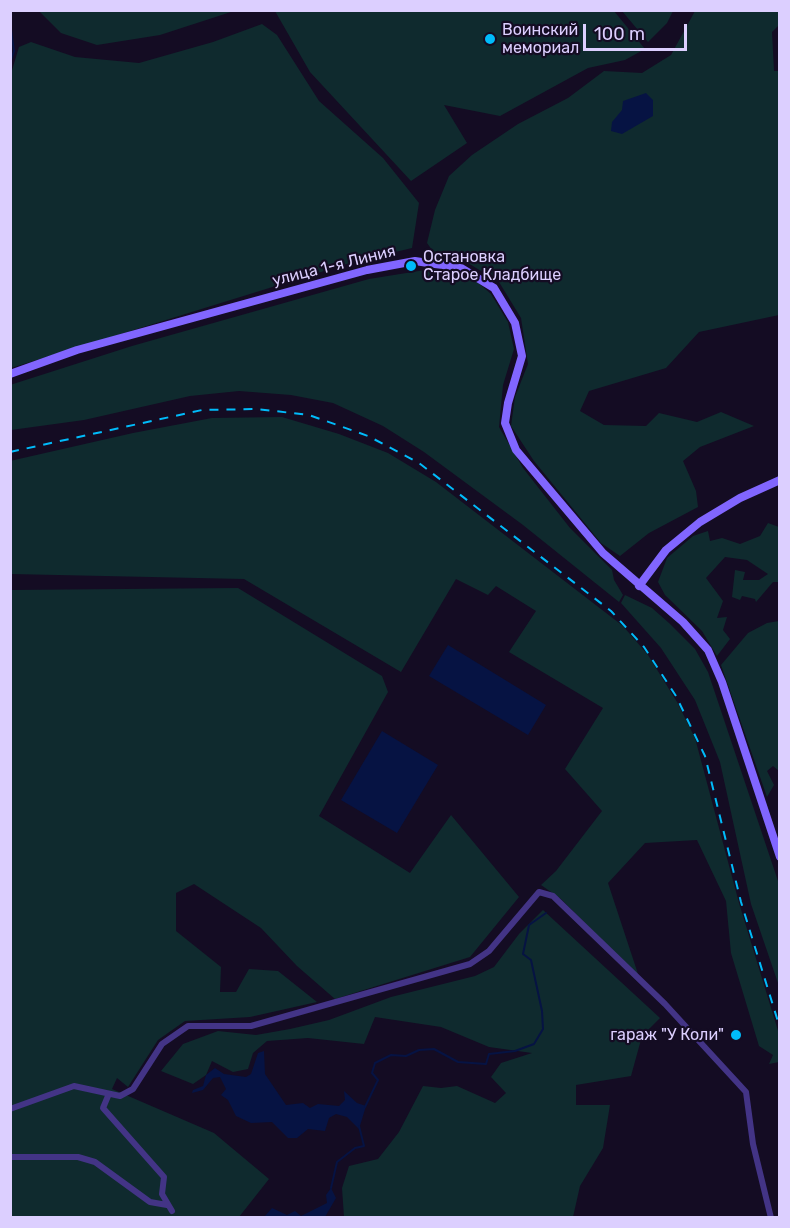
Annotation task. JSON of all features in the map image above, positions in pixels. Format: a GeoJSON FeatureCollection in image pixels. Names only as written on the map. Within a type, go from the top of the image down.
{"type":"FeatureCollection","features":[{"type":"Feature","properties":{"kind":"street","name":"улица 1-я Линия"},"geometry":{"type":"LineString","coordinates":[[10,374],[77,350],[367,270],[415,261],[461,268],[494,288],[515,323],[522,356],[508,403],[505,423],[516,450],[603,553],[683,622],[708,650],[722,682],[780,857]]}},
{"type":"Feature","properties":{"kind":"street"},"geometry":{"type":"LineString","coordinates":[[639,586],[666,550],[700,522],[740,498],[780,480]]}},
{"type":"Feature","properties":{"kind":"street"},"geometry":{"type":"LineString","coordinates":[[10,1109],[74,1086],[108,1096],[120,1096],[133,1089],[162,1044],[188,1026],[251,1026],[470,964],[489,951],[539,892],[553,896],[665,1004],[746,1092],[753,1144],[771,1218]]}},
{"type":"Feature","properties":{"kind":"street"},"geometry":{"type":"LineString","coordinates":[[108,1096],[103,1108],[164,1177],[162,1194],[172,1211]]}},
{"type":"Feature","properties":{"kind":"street"},"geometry":{"type":"LineString","coordinates":[[10,1157],[78,1157],[94,1162],[150,1202],[167,1205]]}},
{"type":"Feature","properties":{"kind":"green space"},"geometry":{"type":"Polygon","coordinates":[[[39,11],[234,11],[160,35],[97,45],[61,33],[39,11]]]}},
{"type":"Feature","properties":{"kind":"green space"},"geometry":{"type":"Polygon","coordinates":[[[275,11],[614,11],[645,49],[625,60],[588,68],[500,116],[444,105],[467,143],[411,181],[310,72],[275,11]]]}},
{"type":"Feature","properties":{"kind":"green space"},"geometry":{"type":"Polygon","coordinates":[[[622,11],[673,11],[667,23],[648,42],[622,11]]]}},
{"type":"Feature","properties":{"kind":"green space"},"geometry":{"type":"Polygon","coordinates":[[[695,11],[779,11],[779,25],[772,32],[774,71],[780,71],[779,315],[699,332],[666,368],[589,391],[580,411],[604,425],[646,426],[659,413],[697,422],[721,412],[754,426],[700,447],[683,461],[696,491],[698,507],[649,533],[620,556],[601,543],[534,461],[511,426],[515,397],[528,364],[521,318],[499,282],[455,255],[435,254],[427,243],[435,210],[449,176],[472,155],[518,124],[568,98],[604,71],[642,73],[671,55],[695,11]]]}},
{"type":"Feature","properties":{"kind":"green space"},"geometry":{"type":"Polygon","coordinates":[[[262,24],[277,35],[319,101],[383,158],[419,203],[412,248],[350,263],[11,368],[10,77],[19,47],[31,42],[75,57],[139,63],[213,42],[262,24]]]}},
{"type":"Feature","properties":{"kind":"green space"},"geometry":{"type":"Polygon","coordinates":[[[425,270],[474,279],[491,294],[508,322],[514,349],[503,385],[499,427],[523,468],[570,528],[612,570],[614,580],[623,595],[619,602],[523,525],[424,452],[383,426],[333,403],[291,395],[239,391],[190,396],[84,420],[11,430],[10,385],[132,346],[369,279],[425,270]]]}},
{"type":"Feature","properties":{"kind":"green space"},"geometry":{"type":"Polygon","coordinates":[[[282,417],[339,434],[388,453],[436,482],[623,626],[648,655],[677,702],[695,738],[739,903],[779,1034],[779,1062],[769,1064],[773,1055],[759,1046],[731,953],[726,901],[697,840],[645,843],[608,883],[639,977],[561,899],[541,885],[556,871],[602,811],[565,769],[603,708],[509,652],[536,611],[496,586],[488,595],[456,579],[401,672],[244,579],[11,574],[10,461],[212,418],[282,417]]]}},
{"type":"Feature","properties":{"kind":"green space"},"geometry":{"type":"Polygon","coordinates":[[[768,523],[779,527],[779,582],[773,582],[756,602],[755,599],[742,596],[740,600],[732,597],[735,570],[745,572],[743,580],[759,580],[768,574],[747,560],[725,557],[706,578],[723,601],[717,618],[727,617],[723,630],[730,639],[717,656],[702,631],[665,595],[658,582],[667,558],[693,536],[708,531],[710,541],[722,538],[740,544],[760,536],[768,523]]]}},
{"type":"Feature","properties":{"kind":"green space"},"geometry":{"type":"Polygon","coordinates":[[[238,588],[382,676],[388,692],[319,816],[410,873],[451,815],[519,897],[470,957],[335,999],[297,966],[261,928],[194,884],[176,893],[176,931],[221,967],[220,992],[236,992],[249,969],[278,971],[317,1002],[250,1017],[185,1021],[158,1040],[128,1087],[117,1078],[112,1089],[214,1133],[269,1179],[239,1217],[11,1217],[10,590],[238,588]]]}},
{"type":"Feature","properties":{"kind":"green space"},"geometry":{"type":"Polygon","coordinates":[[[625,595],[652,608],[669,623],[695,649],[708,672],[779,884],[779,986],[751,904],[720,762],[695,700],[661,648],[621,603],[625,595]]]}},
{"type":"Feature","properties":{"kind":"green space"},"geometry":{"type":"Polygon","coordinates":[[[779,621],[779,771],[773,766],[767,771],[774,785],[767,797],[721,665],[748,633],[767,623],[779,621]]]}},
{"type":"Feature","properties":{"kind":"green space"},"geometry":{"type":"Polygon","coordinates":[[[543,910],[660,1018],[642,1036],[631,1076],[576,1085],[576,1105],[610,1105],[603,1148],[580,1186],[573,1217],[344,1217],[342,1188],[349,1166],[378,1159],[399,1132],[423,1086],[441,1088],[457,1086],[495,1103],[506,1093],[491,1077],[501,1063],[532,1053],[489,1047],[441,1027],[375,1017],[364,1044],[308,1038],[267,1041],[253,1053],[248,1069],[233,1072],[212,1061],[206,1075],[193,1084],[161,1071],[183,1044],[218,1031],[256,1035],[290,1029],[329,1020],[391,997],[475,976],[494,967],[519,934],[543,910]]]}},
{"type":"Feature","properties":{"kind":"shaded area"},"geometry":{"type":"Polygon","coordinates":[[[646,93],[653,100],[653,116],[622,134],[611,131],[612,122],[622,110],[623,101],[646,93]]]}},
{"type":"Feature","properties":{"kind":"shaded area"},"geometry":{"type":"Polygon","coordinates":[[[448,645],[546,705],[528,735],[429,676],[448,645]]]}},
{"type":"Feature","properties":{"kind":"shaded area"},"geometry":{"type":"Polygon","coordinates":[[[382,731],[438,765],[397,833],[341,800],[382,731]]]}},
{"type":"Feature","properties":{"kind":"shaded area"},"geometry":{"type":"Polygon","coordinates":[[[264,1051],[265,1074],[286,1105],[303,1103],[310,1108],[318,1104],[339,1106],[345,1100],[344,1091],[357,1103],[366,1106],[359,1129],[347,1117],[336,1114],[329,1118],[325,1131],[308,1129],[297,1138],[288,1138],[272,1122],[251,1123],[236,1116],[228,1100],[221,1095],[226,1089],[220,1077],[213,1078],[203,1090],[192,1093],[193,1090],[203,1086],[206,1075],[215,1068],[224,1074],[246,1077],[251,1074],[258,1053],[264,1051]]]}},
{"type":"Feature","properties":{"kind":"shaded area"},"geometry":{"type":"Polygon","coordinates":[[[331,1188],[336,1198],[325,1217],[264,1217],[272,1208],[287,1215],[295,1211],[301,1216],[327,1203],[326,1195],[331,1188]]]}},
{"type":"Feature","properties":{"kind":"waterway"},"geometry":{"type":"LineString","coordinates":[[10,23],[14,51],[10,63]]}},
{"type":"Feature","properties":{"kind":"waterway"},"geometry":{"type":"LineString","coordinates":[[365,1107],[378,1080],[372,1073],[375,1063],[391,1055],[406,1056],[419,1050],[434,1049],[458,1062],[486,1064],[489,1054],[515,1051],[534,1044],[543,1029],[542,1011],[531,960],[523,954],[529,925],[546,913]]}},
{"type":"Feature","properties":{"kind":"waterway"},"geometry":{"type":"LineString","coordinates":[[331,1188],[337,1162],[355,1148],[364,1146],[359,1126]]}},
{"type":"Feature","properties":{"kind":"railway"},"geometry":{"type":"LineString","coordinates":[[10,452],[202,410],[257,409],[309,415],[368,436],[419,463],[611,611],[644,647],[676,696],[705,756],[741,902],[780,1028]]}},
{"type":"Feature","properties":{"kind":"place","name":"Воинский мемориал"},"geometry":{"type":"Point","coordinates":[490,39]}},
{"type":"Feature","properties":{"kind":"place","name":"Остановка Старое Кладбище"},"geometry":{"type":"Point","coordinates":[411,266]}},
{"type":"Feature","properties":{"kind":"place","name":"гараж \"У Коли\""},"geometry":{"type":"Point","coordinates":[736,1035]}}]}
